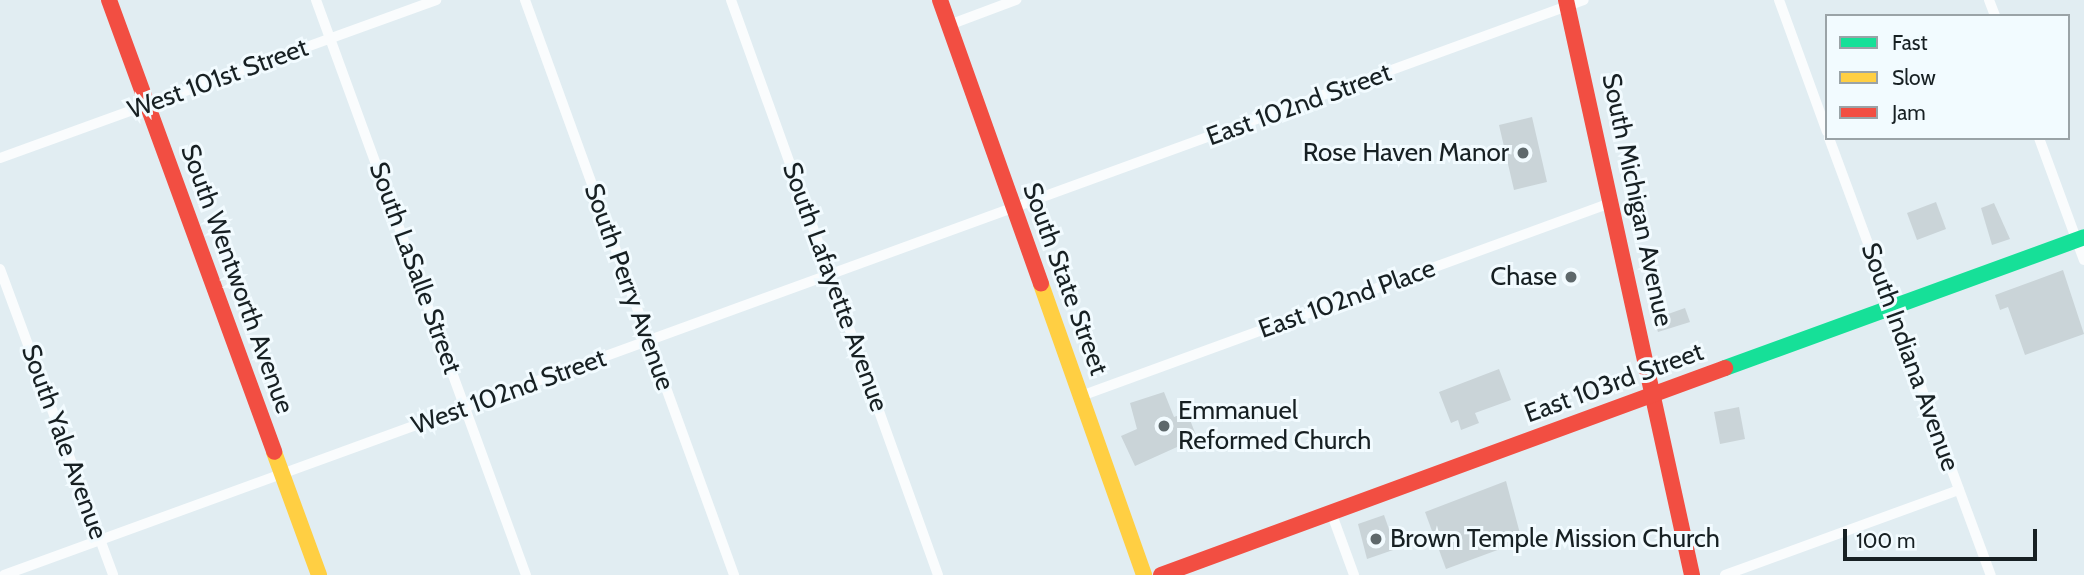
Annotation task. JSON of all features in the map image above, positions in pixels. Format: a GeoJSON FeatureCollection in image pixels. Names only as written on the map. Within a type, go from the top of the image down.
{"type":"FeatureCollection","features":[{"type":"Feature","properties":{"kind":"main road","name":"South Wentworth Avenue"},"geometry":{"type":"LineString","coordinates":[[109,0],[319,575]]}},
{"type":"Feature","properties":{"kind":"main road","name":"South State Street"},"geometry":{"type":"LineString","coordinates":[[940,0],[1144,575]]}},
{"type":"Feature","properties":{"kind":"main road","name":"South Michigan Avenue"},"geometry":{"type":"LineString","coordinates":[[1567,3],[1613,202],[1692,575]]}},
{"type":"Feature","properties":{"kind":"main road","name":"East 103rd Street"},"geometry":{"type":"LineString","coordinates":[[1161,575],[2080,239]]}},
{"type":"Feature","properties":{"kind":"street","name":"South LaSalle Street"},"geometry":{"type":"LineString","coordinates":[[316,0],[526,575]]}},
{"type":"Feature","properties":{"kind":"street","name":"West 101st Street"},"geometry":{"type":"LineString","coordinates":[[0,158],[436,0]]}},
{"type":"Feature","properties":{"kind":"street","name":"South Perry Avenue"},"geometry":{"type":"LineString","coordinates":[[525,0],[734,575]]}},
{"type":"Feature","properties":{"kind":"street","name":"South Lafayette Avenue"},"geometry":{"type":"LineString","coordinates":[[731,0],[938,575]]}},
{"type":"Feature","properties":{"kind":"street"},"geometry":{"type":"LineString","coordinates":[[949,25],[1016,0]]}},
{"type":"Feature","properties":{"kind":"street","name":"East 102nd Street"},"geometry":{"type":"LineString","coordinates":[[1014,210],[1567,3],[1584,0]]}},
{"type":"Feature","properties":{"kind":"street"},"geometry":{"type":"LineString","coordinates":[[1779,0],[1825,126]]}},
{"type":"Feature","properties":{"kind":"street","name":"South Indiana Avenue"},"geometry":{"type":"LineString","coordinates":[[1830,140],[1991,575]]}},
{"type":"Feature","properties":{"kind":"street"},"geometry":{"type":"LineString","coordinates":[[2040,140],[2080,239],[2084,260]]}},
{"type":"Feature","properties":{"kind":"street","name":"East 102nd Place"},"geometry":{"type":"LineString","coordinates":[[1081,397],[1613,202]]}},
{"type":"Feature","properties":{"kind":"street","name":"West 102nd Street"},"geometry":{"type":"LineString","coordinates":[[4,575],[1014,210]]}},
{"type":"Feature","properties":{"kind":"street","name":"South Yale Avenue"},"geometry":{"type":"LineString","coordinates":[[0,269],[113,575]]}},
{"type":"Feature","properties":{"kind":"street"},"geometry":{"type":"LineString","coordinates":[[1725,575],[1959,490]]}},
{"type":"Feature","properties":{"kind":"street"},"geometry":{"type":"LineString","coordinates":[[1331,512],[1354,575]]}},
{"type":"Feature","properties":{"kind":"building","name":"Rose Haven Manor"},"geometry":{"type":"Polygon","coordinates":[[[1532,117],[1547,182],[1514,190],[1499,125],[1532,117]]]}},
{"type":"Feature","properties":{"kind":"building"},"geometry":{"type":"Polygon","coordinates":[[[1936,202],[1946,229],[1917,240],[1907,213],[1936,202]]]}},
{"type":"Feature","properties":{"kind":"building"},"geometry":{"type":"Polygon","coordinates":[[[1994,203],[2010,239],[1992,245],[1981,208],[1994,203]]]}},
{"type":"Feature","properties":{"kind":"building"},"geometry":{"type":"Polygon","coordinates":[[[2063,270],[2084,334],[2025,355],[2008,307],[2000,310],[1995,295],[2063,270]]]}},
{"type":"Feature","properties":{"kind":"building"},"geometry":{"type":"Polygon","coordinates":[[[1685,308],[1690,322],[1658,332],[1654,319],[1685,308]]]}},
{"type":"Feature","properties":{"kind":"building"},"geometry":{"type":"Polygon","coordinates":[[[1499,369],[1511,400],[1475,413],[1479,423],[1461,430],[1458,420],[1451,423],[1439,392],[1499,369]]]}},
{"type":"Feature","properties":{"kind":"building","name":"Emmanuel Reformed Church"},"geometry":{"type":"Polygon","coordinates":[[[1164,392],[1174,417],[1187,412],[1197,438],[1135,466],[1121,436],[1137,429],[1130,403],[1164,392]]]}},
{"type":"Feature","properties":{"kind":"building"},"geometry":{"type":"Polygon","coordinates":[[[1739,407],[1745,439],[1720,444],[1714,412],[1739,407]]]}},
{"type":"Feature","properties":{"kind":"building"},"geometry":{"type":"Polygon","coordinates":[[[1506,481],[1522,541],[1446,569],[1425,512],[1506,481]]]}},
{"type":"Feature","properties":{"kind":"building","name":"Brown Temple Mission Church"},"geometry":{"type":"Polygon","coordinates":[[[1384,515],[1396,549],[1367,559],[1358,524],[1384,515]]]}},
{"type":"Feature","properties":{"kind":"traffic: fast"},"geometry":{"type":"LineString","coordinates":[[1725,368],[2084,237]]}},
{"type":"Feature","properties":{"kind":"traffic: slow"},"geometry":{"type":"LineString","coordinates":[[1041,284],[1144,575]]}},
{"type":"Feature","properties":{"kind":"traffic: slow"},"geometry":{"type":"LineString","coordinates":[[274,452],[319,575]]}},
{"type":"Feature","properties":{"kind":"traffic: jam"},"geometry":{"type":"LineString","coordinates":[[109,0],[274,452]]}},
{"type":"Feature","properties":{"kind":"traffic: jam"},"geometry":{"type":"LineString","coordinates":[[940,0],[1041,284]]}},
{"type":"Feature","properties":{"kind":"traffic: jam"},"geometry":{"type":"LineString","coordinates":[[1566,0],[1692,575]]}},
{"type":"Feature","properties":{"kind":"traffic: jam"},"geometry":{"type":"LineString","coordinates":[[1161,575],[1725,368]]}},
{"type":"Feature","properties":{"kind":"place","name":"Rose Haven Manor"},"geometry":{"type":"Point","coordinates":[1523,153]}},
{"type":"Feature","properties":{"kind":"place","name":"Chase"},"geometry":{"type":"Point","coordinates":[1571,277]}},
{"type":"Feature","properties":{"kind":"place","name":"Emmanuel Reformed Church"},"geometry":{"type":"Point","coordinates":[1164,426]}},
{"type":"Feature","properties":{"kind":"place","name":"Brown Temple Mission Church"},"geometry":{"type":"Point","coordinates":[1376,539]}}]}
